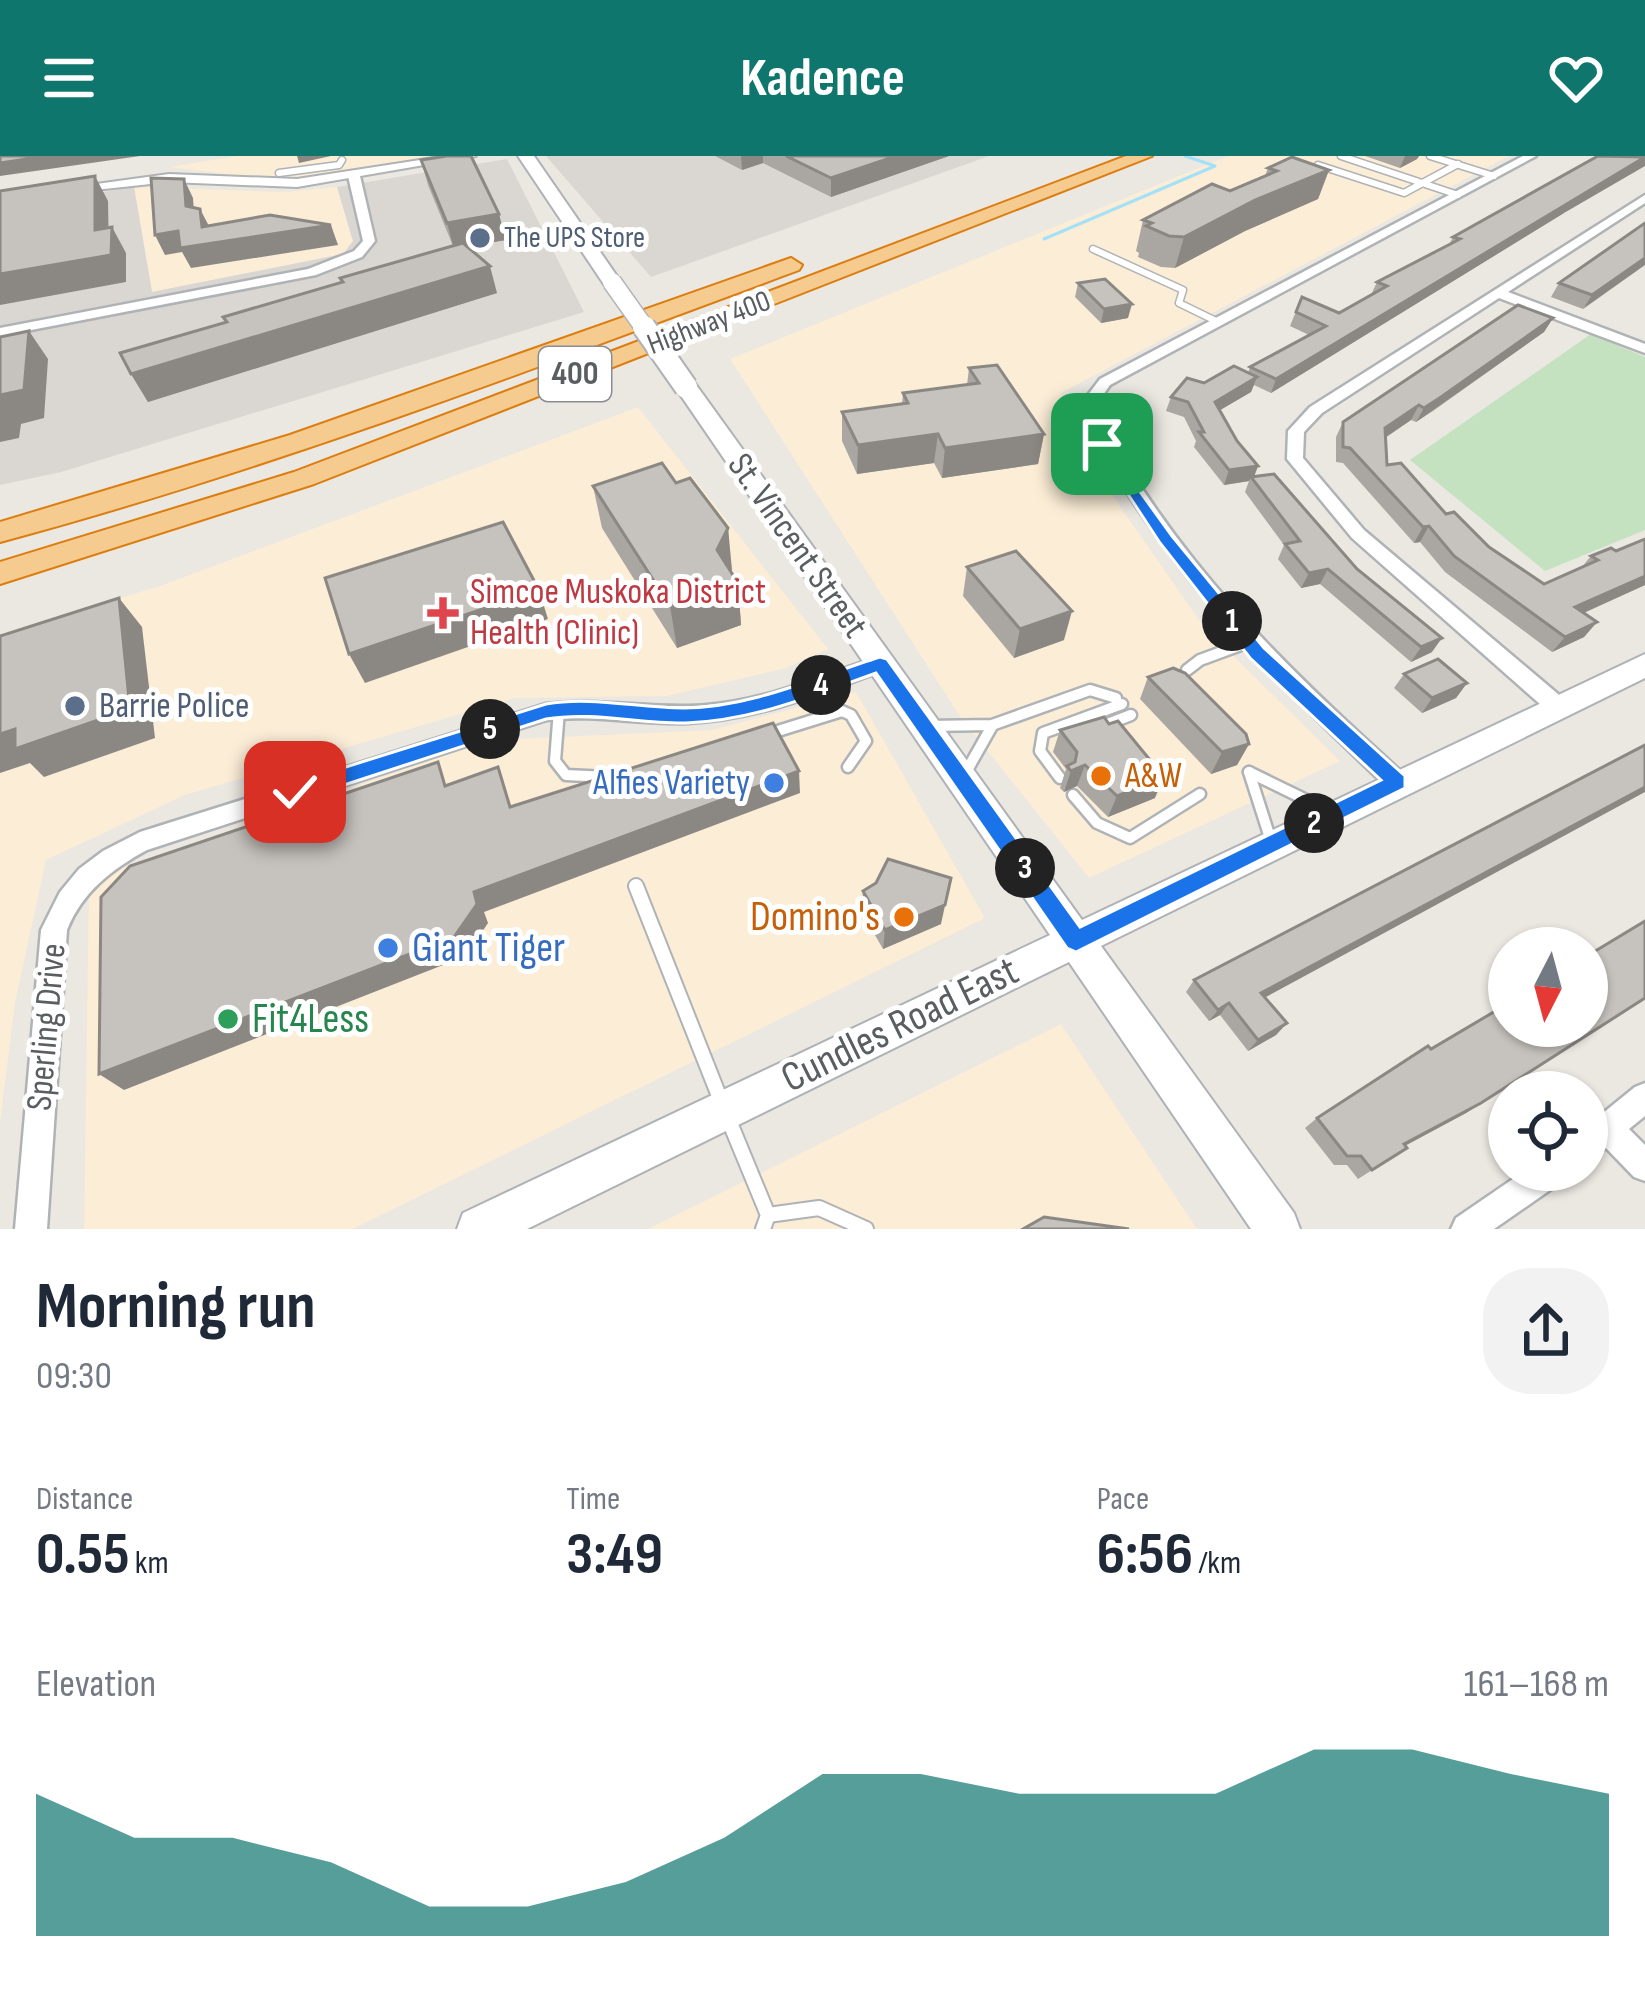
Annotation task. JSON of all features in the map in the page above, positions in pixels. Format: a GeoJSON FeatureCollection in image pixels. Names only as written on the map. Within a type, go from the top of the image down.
{"type":"FeatureCollection","features":[{"type":"Feature","properties":{"kind":"highway","name":"Highway 400"},"geometry":{"type":"LineString","coordinates":[[0,532],[241,461],[425,400],[1087,156]]}},
{"type":"Feature","properties":{"kind":"highway","name":"Highway 400"},"geometry":{"type":"LineString","coordinates":[[0,573],[304,478],[1143,156]]}},
{"type":"Feature","properties":{"kind":"main road","name":"St. Vincent Street"},"geometry":{"type":"LineString","coordinates":[[526,156],[1278,1229]]}},
{"type":"Feature","properties":{"kind":"main road","name":"Cundles Road East"},"geometry":{"type":"LineString","coordinates":[[479,1229],[1645,665]]}},
{"type":"Feature","properties":{"kind":"street"},"geometry":{"type":"LineString","coordinates":[[43,193],[140,179],[274,184],[470,156]]}},
{"type":"Feature","properties":{"kind":"street"},"geometry":{"type":"LineString","coordinates":[[1397,782],[1249,642],[1166,539],[1102,444],[1086,408],[1105,382],[1531,156]]}},
{"type":"Feature","properties":{"kind":"street"},"geometry":{"type":"LineString","coordinates":[[0,332],[311,272],[346,260],[369,241],[354,176]]}},
{"type":"Feature","properties":{"kind":"street"},"geometry":{"type":"LineString","coordinates":[[1557,706],[1358,534],[1295,459],[1296,431],[1316,410],[1645,198]]}},
{"type":"Feature","properties":{"kind":"street"},"geometry":{"type":"LineString","coordinates":[[1501,294],[1645,350]]}},
{"type":"Feature","properties":{"kind":"street","name":"Sperling Drive"},"geometry":{"type":"LineString","coordinates":[[31,1229],[54,930],[62,908],[104,860],[140,842],[559,710],[722,713],[802,693],[880,664]]}},
{"type":"Feature","properties":{"kind":"street"},"geometry":{"type":"LineString","coordinates":[[1608,1129],[1645,1097]]}},
{"type":"Feature","properties":{"kind":"street"},"geometry":{"type":"LineString","coordinates":[[1608,1144],[1645,1166]]}},
{"type":"Feature","properties":{"kind":"street"},"geometry":{"type":"LineString","coordinates":[[1467,1229],[1522,1191]]}},
{"type":"Feature","properties":{"kind":"lane"},"geometry":{"type":"LineString","coordinates":[[1458,164],[1423,183],[1404,193],[1318,165],[1339,156],[1423,183],[1458,195]]}},
{"type":"Feature","properties":{"kind":"lane"},"geometry":{"type":"LineString","coordinates":[[1430,156],[1494,176]]}},
{"type":"Feature","properties":{"kind":"lane"},"geometry":{"type":"LineString","coordinates":[[279,173],[339,161]]}},
{"type":"Feature","properties":{"kind":"lane"},"geometry":{"type":"LineString","coordinates":[[1093,249],[1183,290],[1179,303],[1218,322]]}},
{"type":"Feature","properties":{"kind":"lane"},"geometry":{"type":"LineString","coordinates":[[1187,670],[1200,660],[1249,642]]}},
{"type":"Feature","properties":{"kind":"lane"},"geometry":{"type":"LineString","coordinates":[[926,726],[992,725],[1090,690],[1123,706]]}},
{"type":"Feature","properties":{"kind":"lane"},"geometry":{"type":"LineString","coordinates":[[1066,740],[1123,706]]}},
{"type":"Feature","properties":{"kind":"lane"},"geometry":{"type":"LineString","coordinates":[[1060,778],[1040,751],[1042,733],[1123,706]]}},
{"type":"Feature","properties":{"kind":"lane"},"geometry":{"type":"LineString","coordinates":[[559,710],[555,761],[566,775],[597,779],[616,775]]}},
{"type":"Feature","properties":{"kind":"lane"},"geometry":{"type":"LineString","coordinates":[[757,738],[842,711],[851,715],[866,741],[848,767]]}},
{"type":"Feature","properties":{"kind":"lane"},"geometry":{"type":"LineString","coordinates":[[964,781],[969,761],[992,725]]}},
{"type":"Feature","properties":{"kind":"lane"},"geometry":{"type":"LineString","coordinates":[[1272,844],[1249,772],[1334,814]]}},
{"type":"Feature","properties":{"kind":"lane"},"geometry":{"type":"LineString","coordinates":[[1073,794],[1094,823],[1108,833],[1130,838],[1200,794]]}},
{"type":"Feature","properties":{"kind":"lane"},"geometry":{"type":"LineString","coordinates":[[636,886],[765,1222],[819,1208],[866,1229]]}},
{"type":"Feature","properties":{"kind":"shaded area"},"geometry":{"type":"Polygon","coordinates":[[[237,156],[436,156],[298,178],[255,178],[170,167],[237,156]]]}},
{"type":"Feature","properties":{"kind":"shaded area"},"geometry":{"type":"Polygon","coordinates":[[[546,156],[989,156],[651,277],[546,156]]]}},
{"type":"Feature","properties":{"kind":"shaded area"},"geometry":{"type":"Polygon","coordinates":[[[1228,156],[1509,156],[1061,393],[1083,453],[1204,627],[1340,761],[1089,878],[959,715],[730,359],[1228,156]]]}},
{"type":"Feature","properties":{"kind":"shaded area"},"geometry":{"type":"Polygon","coordinates":[[[507,159],[584,312],[61,472],[0,485],[0,209],[134,187],[152,292],[343,254],[353,241],[337,187],[507,159]]]}},
{"type":"Feature","properties":{"kind":"shaded area"},"geometry":{"type":"Polygon","coordinates":[[[134,187],[284,192],[337,187],[353,242],[343,254],[152,292],[134,187]]]}},
{"type":"Feature","properties":{"kind":"shaded area"},"geometry":{"type":"Polygon","coordinates":[[[638,407],[828,649],[786,668],[667,696],[515,698],[185,795],[46,860],[15,1003],[0,1122],[0,634],[160,586],[638,407]]]}},
{"type":"Feature","properties":{"kind":"shaded area"},"geometry":{"type":"Polygon","coordinates":[[[856,692],[985,918],[353,1229],[84,1229],[89,879],[489,740],[712,730],[856,692]]]}},
{"type":"Feature","properties":{"kind":"shaded area"},"geometry":{"type":"Polygon","coordinates":[[[1061,1024],[1197,1229],[648,1229],[1061,1024]]]}},
{"type":"Feature","properties":{"kind":"green space"},"geometry":{"type":"Polygon","coordinates":[[[1591,334],[1645,357],[1645,530],[1545,571],[1410,460],[1591,334]]]}},
{"type":"Feature","properties":{"kind":"building"},"geometry":{"type":"Polygon","coordinates":[[[0,156],[47,156],[0,163],[0,156]]]}},
{"type":"Feature","properties":{"kind":"building"},"geometry":{"type":"Polygon","coordinates":[[[471,156],[499,214],[447,223],[421,160],[471,156]]]}},
{"type":"Feature","properties":{"kind":"building"},"geometry":{"type":"Polygon","coordinates":[[[786,156],[896,156],[831,178],[786,156]]]}},
{"type":"Feature","properties":{"kind":"building"},"geometry":{"type":"Polygon","coordinates":[[[1598,156],[1645,157],[1276,379],[1250,367],[1326,326],[1296,312],[1302,297],[1339,313],[1387,286],[1377,282],[1460,239],[1453,237],[1598,156]]]}},
{"type":"Feature","properties":{"kind":"building"},"geometry":{"type":"Polygon","coordinates":[[[1292,157],[1329,170],[1255,200],[1184,237],[1169,236],[1143,220],[1212,184],[1230,191],[1277,171],[1268,168],[1292,157]]]}},
{"type":"Feature","properties":{"kind":"building"},"geometry":{"type":"Polygon","coordinates":[[[95,176],[95,230],[112,227],[111,255],[0,274],[0,191],[95,176]]]}},
{"type":"Feature","properties":{"kind":"building"},"geometry":{"type":"Polygon","coordinates":[[[151,178],[184,179],[186,206],[200,209],[202,227],[270,215],[331,225],[180,248],[178,231],[155,235],[151,178]]]}},
{"type":"Feature","properties":{"kind":"building"},"geometry":{"type":"Polygon","coordinates":[[[1645,223],[1645,258],[1592,295],[1559,283],[1645,223]]]}},
{"type":"Feature","properties":{"kind":"building"},"geometry":{"type":"Polygon","coordinates":[[[463,243],[490,266],[131,374],[120,353],[227,322],[223,317],[343,282],[340,278],[463,243]]]}},
{"type":"Feature","properties":{"kind":"building"},"geometry":{"type":"Polygon","coordinates":[[[1105,279],[1132,304],[1104,309],[1078,283],[1105,279]]]}},
{"type":"Feature","properties":{"kind":"building"},"geometry":{"type":"Polygon","coordinates":[[[1518,305],[1553,318],[1441,397],[1424,408],[1419,405],[1385,428],[1387,465],[1401,463],[1446,514],[1454,512],[1489,547],[1544,584],[1598,560],[1591,556],[1645,539],[1645,576],[1575,607],[1597,622],[1565,637],[1454,556],[1350,448],[1343,447],[1343,422],[1518,305]]]}},
{"type":"Feature","properties":{"kind":"building"},"geometry":{"type":"Polygon","coordinates":[[[29,331],[24,390],[0,395],[0,337],[29,331]]]}},
{"type":"Feature","properties":{"kind":"building"},"geometry":{"type":"Polygon","coordinates":[[[997,365],[1044,434],[945,448],[938,434],[858,445],[842,412],[908,403],[903,393],[979,383],[969,368],[997,365]]]}},
{"type":"Feature","properties":{"kind":"building"},"geometry":{"type":"Polygon","coordinates":[[[1234,366],[1257,377],[1215,402],[1258,466],[1229,470],[1199,432],[1204,432],[1188,402],[1171,397],[1187,378],[1204,383],[1234,366]]]}},
{"type":"Feature","properties":{"kind":"building"},"geometry":{"type":"Polygon","coordinates":[[[662,463],[676,483],[690,478],[728,528],[717,550],[738,583],[670,606],[593,486],[662,463]]]}},
{"type":"Feature","properties":{"kind":"building"},"geometry":{"type":"Polygon","coordinates":[[[1274,474],[1357,569],[1442,638],[1421,647],[1328,569],[1309,573],[1285,544],[1300,541],[1251,477],[1274,474]]]}},
{"type":"Feature","properties":{"kind":"building"},"geometry":{"type":"Polygon","coordinates":[[[503,522],[539,590],[349,654],[325,578],[503,522]]]}},
{"type":"Feature","properties":{"kind":"building"},"geometry":{"type":"Polygon","coordinates":[[[1016,551],[1072,611],[1020,629],[967,567],[1016,551]]]}},
{"type":"Feature","properties":{"kind":"building"},"geometry":{"type":"Polygon","coordinates":[[[119,598],[130,709],[15,749],[15,729],[0,734],[0,636],[119,598]]]}},
{"type":"Feature","properties":{"kind":"building"},"geometry":{"type":"Polygon","coordinates":[[[1438,659],[1467,683],[1432,698],[1404,674],[1438,659]]]}},
{"type":"Feature","properties":{"kind":"building"},"geometry":{"type":"Polygon","coordinates":[[[1173,668],[1185,673],[1246,734],[1249,744],[1222,752],[1148,677],[1173,668]]]}},
{"type":"Feature","properties":{"kind":"building"},"geometry":{"type":"Polygon","coordinates":[[[1104,717],[1109,724],[1118,721],[1164,777],[1117,796],[1085,765],[1071,771],[1067,766],[1075,762],[1077,752],[1060,730],[1104,717]]]}},
{"type":"Feature","properties":{"kind":"building"},"geometry":{"type":"Polygon","coordinates":[[[773,723],[799,771],[474,892],[477,904],[454,937],[99,1074],[101,897],[130,866],[438,762],[445,786],[498,767],[510,807],[773,723]]]}},
{"type":"Feature","properties":{"kind":"building"},"geometry":{"type":"Polygon","coordinates":[[[1645,745],[1645,787],[1261,993],[1287,1023],[1258,1040],[1229,1003],[1218,1010],[1194,980],[1645,745]]]}},
{"type":"Feature","properties":{"kind":"building"},"geometry":{"type":"Polygon","coordinates":[[[888,859],[951,878],[945,905],[885,930],[863,891],[876,883],[888,859]]]}},
{"type":"Feature","properties":{"kind":"building"},"geometry":{"type":"Polygon","coordinates":[[[1645,921],[1645,998],[1608,1022],[1608,943],[1645,921]]]}},
{"type":"Feature","properties":{"kind":"building"},"geometry":{"type":"Polygon","coordinates":[[[1488,1015],[1488,1047],[1568,1047],[1531,1071],[1488,1071],[1488,1099],[1404,1144],[1407,1148],[1372,1170],[1361,1156],[1347,1156],[1317,1118],[1428,1046],[1431,1049],[1488,1015]]]}},
{"type":"Feature","properties":{"kind":"building"},"geometry":{"type":"Polygon","coordinates":[[[1044,1217],[1129,1229],[1023,1229],[1044,1217]]]}},
{"type":"Feature","properties":{"kind":"waterway"},"geometry":{"type":"LineString","coordinates":[[1044,239],[1215,166],[1185,156]]}},
{"type":"Feature","properties":{"kind":"place","name":"The UPS Store"},"geometry":{"type":"Point","coordinates":[480,238]}},
{"type":"Feature","properties":{"kind":"place","name":"Simcoe Muskoka District Health (Clinic)"},"geometry":{"type":"Point","coordinates":[443,613]}},
{"type":"Feature","properties":{"kind":"place","name":"Barrie Police"},"geometry":{"type":"Point","coordinates":[75,706]}},
{"type":"Feature","properties":{"kind":"place","name":"A&W"},"geometry":{"type":"Point","coordinates":[1101,776]}},
{"type":"Feature","properties":{"kind":"place","name":"Alfies Variety"},"geometry":{"type":"Point","coordinates":[774,783]}},
{"type":"Feature","properties":{"kind":"place","name":"Domino's"},"geometry":{"type":"Point","coordinates":[904,917]}},
{"type":"Feature","properties":{"kind":"place","name":"Giant Tiger"},"geometry":{"type":"Point","coordinates":[388,948]}},
{"type":"Feature","properties":{"kind":"place","name":"Fit4Less"},"geometry":{"type":"Point","coordinates":[228,1019]}},
{"type":"Feature","properties":{"kind":"route"},"geometry":{"type":"LineString","coordinates":[[295,792],[546,712],[606,707],[681,716],[722,713],[802,693],[880,664],[1076,940],[1397,782],[1257,653],[1166,539],[1102,444]]}}]}
